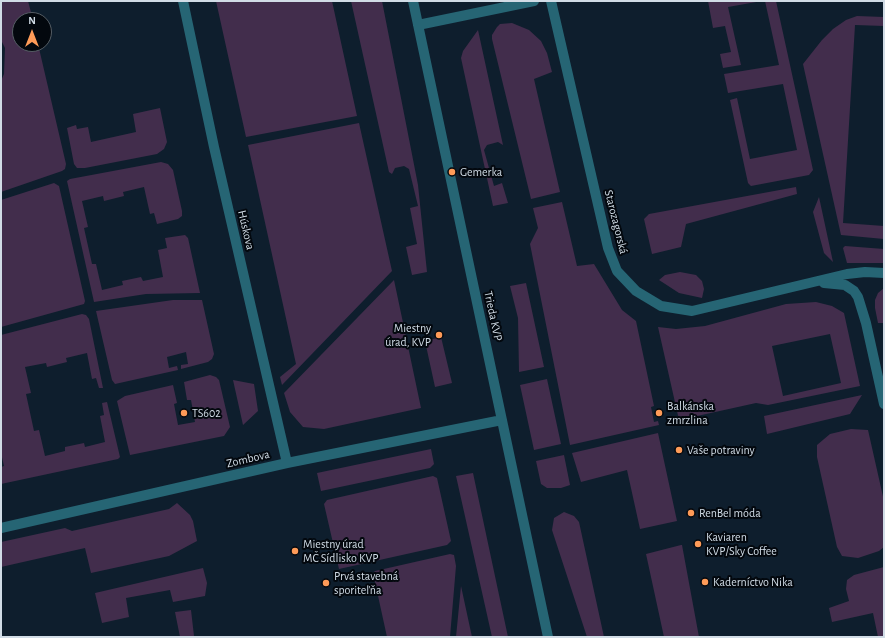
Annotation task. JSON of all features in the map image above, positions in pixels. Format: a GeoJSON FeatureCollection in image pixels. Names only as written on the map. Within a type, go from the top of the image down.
{"type":"FeatureCollection","features":[{"type":"Feature","properties":{"kind":"street","name":"Húskova"},"geometry":{"type":"LineString","coordinates":[[183,1],[214,147],[286,464]]}},
{"type":"Feature","properties":{"kind":"street","name":"Trieda KVP"},"geometry":{"type":"LineString","coordinates":[[414,1],[548,637]]}},
{"type":"Feature","properties":{"kind":"street"},"geometry":{"type":"LineString","coordinates":[[418,25],[534,1]]}},
{"type":"Feature","properties":{"kind":"street","name":"Starozagorská"},"geometry":{"type":"LineString","coordinates":[[551,1],[608,248],[617,271],[630,286],[647,299],[661,306],[692,310],[806,282],[855,273],[884,273]]}},
{"type":"Feature","properties":{"kind":"street","name":"Starozagorská"},"geometry":{"type":"LineString","coordinates":[[806,282],[829,282],[845,285],[854,291],[858,297],[865,318],[884,404]]}},
{"type":"Feature","properties":{"kind":"street","name":"Zombova"},"geometry":{"type":"LineString","coordinates":[[1,528],[286,464],[502,420]]}},
{"type":"Feature","properties":{"kind":"shaded area"},"geometry":{"type":"Polygon","coordinates":[[[1,1],[28,1],[31,12],[12,12],[12,52],[40,52],[66,164],[65,169],[62,171],[1,192],[1,81],[4,74],[5,48],[1,40],[1,1]]]}},
{"type":"Feature","properties":{"kind":"shaded area"},"geometry":{"type":"Polygon","coordinates":[[[216,1],[332,1],[357,116],[246,137],[216,1]]]}},
{"type":"Feature","properties":{"kind":"shaded area"},"geometry":{"type":"Polygon","coordinates":[[[351,1],[382,1],[418,185],[427,272],[412,275],[406,247],[417,244],[410,208],[418,206],[409,169],[404,166],[395,168],[392,174],[389,172],[351,1]]]}},
{"type":"Feature","properties":{"kind":"shaded area"},"geometry":{"type":"Polygon","coordinates":[[[708,1],[762,1],[728,7],[741,65],[723,68],[720,54],[731,52],[725,26],[713,28],[708,1]]]}},
{"type":"Feature","properties":{"kind":"shaded area"},"geometry":{"type":"Polygon","coordinates":[[[765,1],[776,1],[813,170],[809,175],[751,186],[748,183],[730,100],[737,98],[750,159],[797,150],[783,84],[728,93],[724,74],[779,65],[765,1]]]}},
{"type":"Feature","properties":{"kind":"shaded area"},"geometry":{"type":"Polygon","coordinates":[[[857,16],[884,17],[884,26],[855,25],[843,223],[884,226],[884,239],[841,235],[803,64],[833,29],[846,20],[857,16]]]}},
{"type":"Feature","properties":{"kind":"shaded area"},"geometry":{"type":"Polygon","coordinates":[[[512,23],[529,30],[541,41],[547,53],[552,72],[534,79],[560,192],[531,199],[492,39],[492,35],[500,24],[512,23]]]}},
{"type":"Feature","properties":{"kind":"shaded area"},"geometry":{"type":"Polygon","coordinates":[[[478,30],[503,145],[498,142],[487,145],[484,150],[494,186],[502,183],[508,203],[493,206],[461,58],[463,51],[478,30]]]}},
{"type":"Feature","properties":{"kind":"shaded area"},"geometry":{"type":"Polygon","coordinates":[[[160,108],[167,142],[164,149],[157,154],[85,168],[77,168],[74,164],[67,128],[76,125],[77,129],[88,127],[91,142],[136,132],[133,114],[160,108]]]}},
{"type":"Feature","properties":{"kind":"shaded area"},"geometry":{"type":"Polygon","coordinates":[[[359,123],[392,271],[282,385],[280,377],[296,364],[248,145],[359,123]]]}},
{"type":"Feature","properties":{"kind":"shaded area"},"geometry":{"type":"Polygon","coordinates":[[[161,162],[168,164],[173,170],[182,216],[178,219],[157,224],[154,213],[150,214],[144,187],[123,192],[124,196],[104,201],[103,196],[82,201],[88,227],[84,228],[92,264],[96,264],[102,290],[123,285],[122,281],[141,277],[143,281],[163,277],[158,250],[167,248],[165,238],[185,235],[188,238],[200,293],[146,294],[94,302],[67,181],[70,179],[161,162]]]}},
{"type":"Feature","properties":{"kind":"shaded area"},"geometry":{"type":"Polygon","coordinates":[[[54,183],[59,186],[85,301],[84,304],[1,327],[1,200],[54,183]]]}},
{"type":"Feature","properties":{"kind":"shaded area"},"geometry":{"type":"Polygon","coordinates":[[[796,187],[797,194],[686,224],[681,247],[652,254],[644,219],[649,214],[796,187]]]}},
{"type":"Feature","properties":{"kind":"shaded area"},"geometry":{"type":"Polygon","coordinates":[[[819,197],[833,262],[824,253],[813,212],[819,197]]]}},
{"type":"Feature","properties":{"kind":"shaded area"},"geometry":{"type":"Polygon","coordinates":[[[562,202],[577,266],[594,264],[622,310],[636,321],[654,406],[651,407],[654,422],[658,421],[659,425],[570,445],[530,244],[538,228],[533,208],[562,202]]]}},
{"type":"Feature","properties":{"kind":"shaded area"},"geometry":{"type":"Polygon","coordinates":[[[845,246],[884,249],[884,263],[847,263],[843,248],[845,246]]]}},
{"type":"Feature","properties":{"kind":"shaded area"},"geometry":{"type":"Polygon","coordinates":[[[680,272],[696,275],[702,281],[704,289],[702,298],[679,293],[659,280],[665,275],[680,272]]]}},
{"type":"Feature","properties":{"kind":"shaded area"},"geometry":{"type":"Polygon","coordinates":[[[394,280],[421,408],[324,429],[303,427],[290,412],[284,393],[394,280]]]}},
{"type":"Feature","properties":{"kind":"shaded area"},"geometry":{"type":"Polygon","coordinates":[[[526,283],[544,367],[519,372],[518,318],[510,286],[526,283]]]}},
{"type":"Feature","properties":{"kind":"shaded area"},"geometry":{"type":"Polygon","coordinates":[[[884,288],[884,323],[878,323],[875,300],[878,293],[884,288]]]}},
{"type":"Feature","properties":{"kind":"shaded area"},"geometry":{"type":"Polygon","coordinates":[[[173,300],[202,300],[214,354],[212,359],[208,362],[181,369],[181,365],[188,364],[186,352],[167,357],[169,368],[177,366],[178,370],[115,384],[112,380],[96,311],[173,300]]]}},
{"type":"Feature","properties":{"kind":"shaded area"},"geometry":{"type":"Polygon","coordinates":[[[816,302],[832,306],[844,313],[860,386],[768,405],[756,403],[679,420],[658,327],[676,329],[705,326],[786,304],[816,302]],[[830,334],[772,346],[783,396],[841,383],[830,334]]]}},
{"type":"Feature","properties":{"kind":"shaded area"},"geometry":{"type":"Polygon","coordinates":[[[82,314],[86,315],[89,319],[103,388],[99,388],[96,378],[92,379],[87,353],[66,358],[67,362],[47,367],[46,363],[25,367],[31,393],[26,394],[34,431],[39,430],[45,456],[65,451],[65,447],[84,443],[85,447],[105,442],[100,416],[104,415],[102,403],[107,402],[120,457],[118,459],[1,484],[1,467],[4,466],[1,453],[1,335],[82,314]]]}},
{"type":"Feature","properties":{"kind":"shaded area"},"geometry":{"type":"Polygon","coordinates":[[[441,337],[452,383],[435,387],[425,341],[441,337]]]}},
{"type":"Feature","properties":{"kind":"shaded area"},"geometry":{"type":"Polygon","coordinates":[[[210,375],[219,380],[230,427],[224,436],[130,455],[117,401],[125,396],[173,385],[177,403],[174,404],[178,425],[195,422],[191,400],[187,400],[184,382],[210,375]]]}},
{"type":"Feature","properties":{"kind":"shaded area"},"geometry":{"type":"Polygon","coordinates":[[[547,379],[561,444],[534,450],[520,385],[547,379]]]}},
{"type":"Feature","properties":{"kind":"shaded area"},"geometry":{"type":"Polygon","coordinates":[[[233,380],[254,384],[258,411],[243,425],[233,380]]]}},
{"type":"Feature","properties":{"kind":"shaded area"},"geometry":{"type":"Polygon","coordinates":[[[862,395],[850,414],[767,434],[764,416],[862,395]]]}},
{"type":"Feature","properties":{"kind":"shaded area"},"geometry":{"type":"Polygon","coordinates":[[[851,429],[868,430],[884,501],[884,547],[879,551],[858,558],[842,556],[837,547],[817,457],[817,445],[830,434],[851,429]]]}},
{"type":"Feature","properties":{"kind":"shaded area"},"geometry":{"type":"Polygon","coordinates":[[[658,433],[677,521],[640,529],[627,470],[581,482],[572,453],[658,433]]]}},
{"type":"Feature","properties":{"kind":"shaded area"},"geometry":{"type":"Polygon","coordinates":[[[431,449],[434,464],[430,468],[321,491],[317,473],[431,449]]]}},
{"type":"Feature","properties":{"kind":"shaded area"},"geometry":{"type":"Polygon","coordinates":[[[564,455],[570,485],[561,488],[547,488],[541,484],[536,461],[564,455]]]}},
{"type":"Feature","properties":{"kind":"shaded area"},"geometry":{"type":"Polygon","coordinates":[[[473,473],[508,637],[492,637],[456,476],[473,473]]]}},
{"type":"Feature","properties":{"kind":"shaded area"},"geometry":{"type":"Polygon","coordinates":[[[433,476],[437,478],[451,541],[447,545],[339,569],[324,504],[327,500],[433,476]]]}},
{"type":"Feature","properties":{"kind":"shaded area"},"geometry":{"type":"Polygon","coordinates":[[[177,503],[190,515],[193,521],[197,541],[169,556],[91,573],[85,548],[1,567],[1,542],[65,528],[72,531],[169,509],[177,503]]]}},
{"type":"Feature","properties":{"kind":"shaded area"},"geometry":{"type":"Polygon","coordinates":[[[564,512],[574,516],[579,522],[604,637],[587,637],[552,530],[554,518],[564,512]]]}},
{"type":"Feature","properties":{"kind":"shaded area"},"geometry":{"type":"Polygon","coordinates":[[[682,545],[699,637],[664,637],[646,554],[682,545]]]}},
{"type":"Feature","properties":{"kind":"shaded area"},"geometry":{"type":"Polygon","coordinates":[[[450,554],[454,555],[456,566],[450,637],[387,637],[373,573],[375,571],[450,554]]]}},
{"type":"Feature","properties":{"kind":"shaded area"},"geometry":{"type":"Polygon","coordinates":[[[884,567],[884,637],[878,637],[873,613],[832,622],[829,608],[849,601],[846,589],[847,580],[854,575],[884,567]]]}},
{"type":"Feature","properties":{"kind":"shaded area"},"geometry":{"type":"Polygon","coordinates":[[[203,568],[207,583],[205,596],[173,602],[170,590],[126,598],[129,617],[102,623],[95,593],[203,568]]]}},
{"type":"Feature","properties":{"kind":"shaded area"},"geometry":{"type":"Polygon","coordinates":[[[461,586],[472,637],[456,637],[461,586]]]}},
{"type":"Feature","properties":{"kind":"shaded area"},"geometry":{"type":"Polygon","coordinates":[[[191,610],[194,636],[196,637],[180,637],[175,612],[191,610]]]}},
{"type":"Feature","properties":{"kind":"place","name":"Gemerka"},"geometry":{"type":"Point","coordinates":[452,172]}},
{"type":"Feature","properties":{"kind":"place","name":"Miestny úrad, KVP"},"geometry":{"type":"Point","coordinates":[439,335]}},
{"type":"Feature","properties":{"kind":"place","name":"TS602"},"geometry":{"type":"Point","coordinates":[184,413]}},
{"type":"Feature","properties":{"kind":"place","name":"Balkánska zmrzlina"},"geometry":{"type":"Point","coordinates":[659,413]}},
{"type":"Feature","properties":{"kind":"place","name":"Vaše potraviny"},"geometry":{"type":"Point","coordinates":[679,450]}},
{"type":"Feature","properties":{"kind":"place","name":"RenBel móda"},"geometry":{"type":"Point","coordinates":[691,513]}},
{"type":"Feature","properties":{"kind":"place","name":"Kaviaren KVP/Sky Coffee"},"geometry":{"type":"Point","coordinates":[698,544]}},
{"type":"Feature","properties":{"kind":"place","name":"Miestny úrad MČ Sídlisko KVP"},"geometry":{"type":"Point","coordinates":[295,551]}},
{"type":"Feature","properties":{"kind":"place","name":"Kaderníctvo Nika"},"geometry":{"type":"Point","coordinates":[705,582]}},
{"type":"Feature","properties":{"kind":"place","name":"Prvá stavebná sporiteľňa"},"geometry":{"type":"Point","coordinates":[326,583]}}]}
